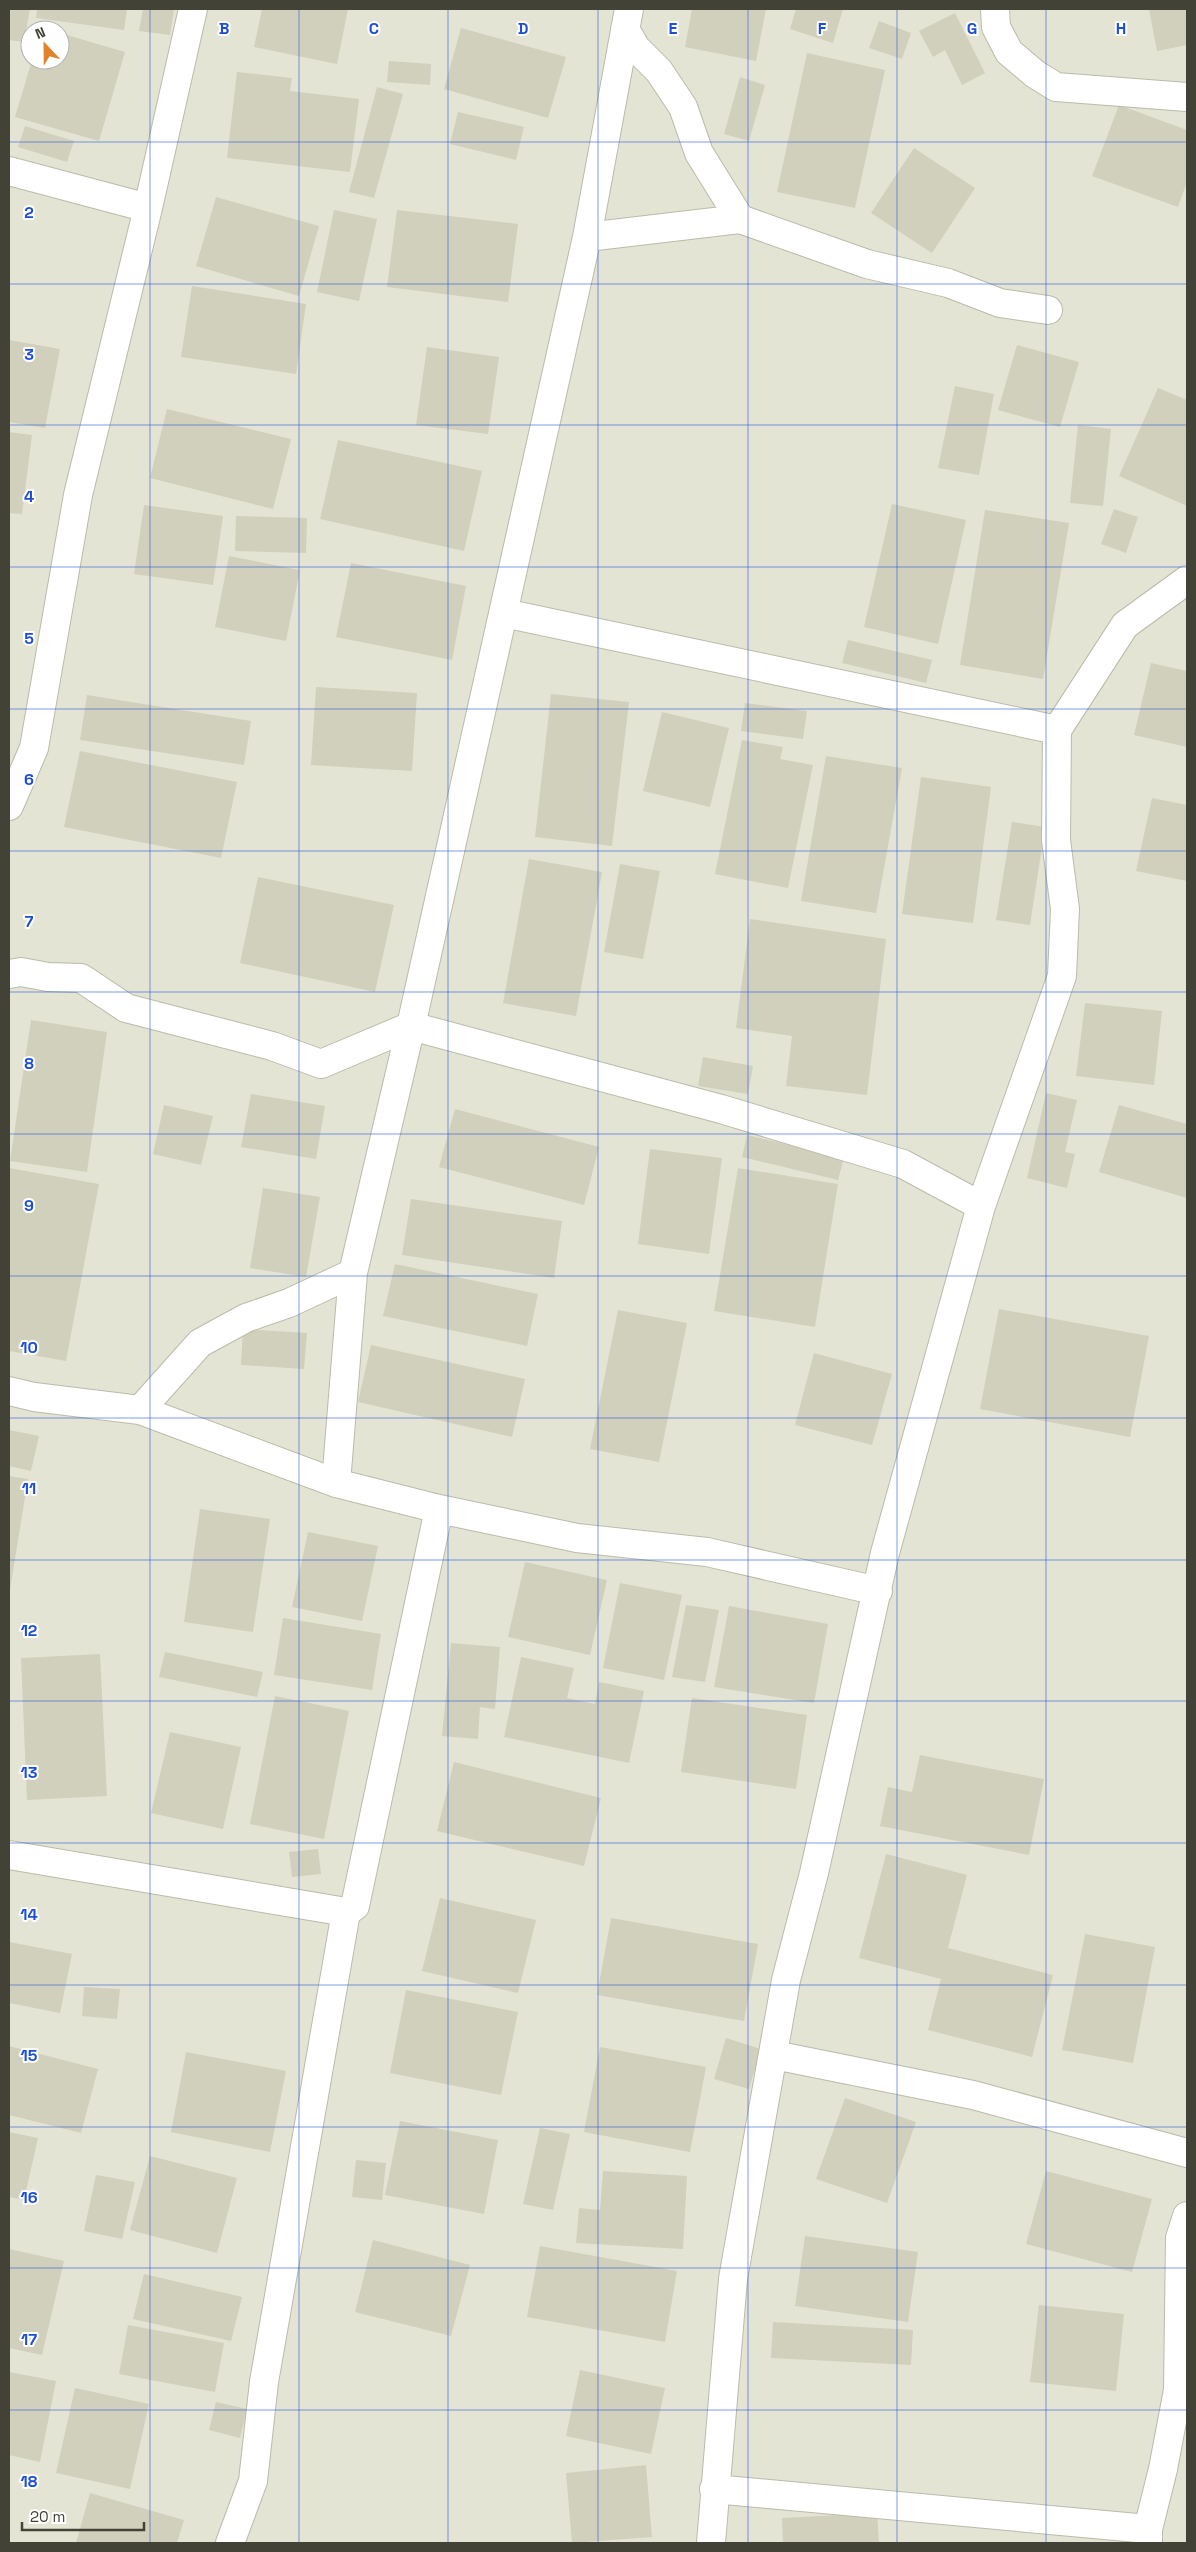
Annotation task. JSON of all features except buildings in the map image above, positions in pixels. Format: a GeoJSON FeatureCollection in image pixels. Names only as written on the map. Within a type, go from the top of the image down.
{"type":"FeatureCollection","features":[{"type":"Feature","properties":{"kind":"street"},"geometry":{"type":"LineString","coordinates":[[9,806],[34,748],[78,495],[148,208],[193,9]]}},
{"type":"Feature","properties":{"kind":"street"},"geometry":{"type":"LineString","coordinates":[[995,9],[996,27],[1009,52],[1035,74],[1056,87],[1187,97]]}},
{"type":"Feature","properties":{"kind":"street"},"geometry":{"type":"LineString","coordinates":[[627,19],[636,48],[659,71],[683,107],[699,153],[740,219]]}},
{"type":"Feature","properties":{"kind":"street"},"geometry":{"type":"LineString","coordinates":[[336,1483],[354,1273],[504,613],[586,237],[627,19]]}},
{"type":"Feature","properties":{"kind":"street"},"geometry":{"type":"LineString","coordinates":[[9,171],[148,208]]}},
{"type":"Feature","properties":{"kind":"street"},"geometry":{"type":"LineString","coordinates":[[586,237],[740,219],[867,264],[948,283],[1000,302],[1048,310]]}},
{"type":"Feature","properties":{"kind":"street"},"geometry":{"type":"LineString","coordinates":[[711,2543],[733,2279],[786,1980],[814,1873],[886,1552],[981,1206],[1062,976],[1066,909],[1056,840],[1056,730],[1125,625],[1187,580]]}},
{"type":"Feature","properties":{"kind":"street"},"geometry":{"type":"LineString","coordinates":[[504,613],[1056,730]]}},
{"type":"Feature","properties":{"kind":"street"},"geometry":{"type":"LineString","coordinates":[[9,974],[20,972],[48,977],[81,978],[126,1008],[272,1046],[321,1064],[411,1026],[721,1108],[903,1164],[981,1206]]}},
{"type":"Feature","properties":{"kind":"street"},"geometry":{"type":"LineString","coordinates":[[140,1410],[200,1343],[246,1318],[289,1303],[354,1273]]}},
{"type":"Feature","properties":{"kind":"street"},"geometry":{"type":"LineString","coordinates":[[9,1391],[34,1398],[140,1410],[336,1483],[439,1509],[577,1538],[707,1552],[878,1591]]}},
{"type":"Feature","properties":{"kind":"street"},"geometry":{"type":"LineString","coordinates":[[9,1855],[346,1912],[355,1906],[439,1509]]}},
{"type":"Feature","properties":{"kind":"street"},"geometry":{"type":"LineString","coordinates":[[230,2543],[253,2481],[264,2382],[346,1912]]}},
{"type":"Feature","properties":{"kind":"street"},"geometry":{"type":"LineString","coordinates":[[774,2055],[973,2095],[1187,2153]]}},
{"type":"Feature","properties":{"kind":"street"},"geometry":{"type":"LineString","coordinates":[[714,2489],[1148,2536],[1178,2390],[1180,2238],[1187,2216]]}},
{"type":"Feature","properties":{"kind":"shaded area"},"geometry":{"type":"Polygon","coordinates":[[[9,9],[1187,9],[1187,2543],[9,2543],[9,9]]]}}]}
